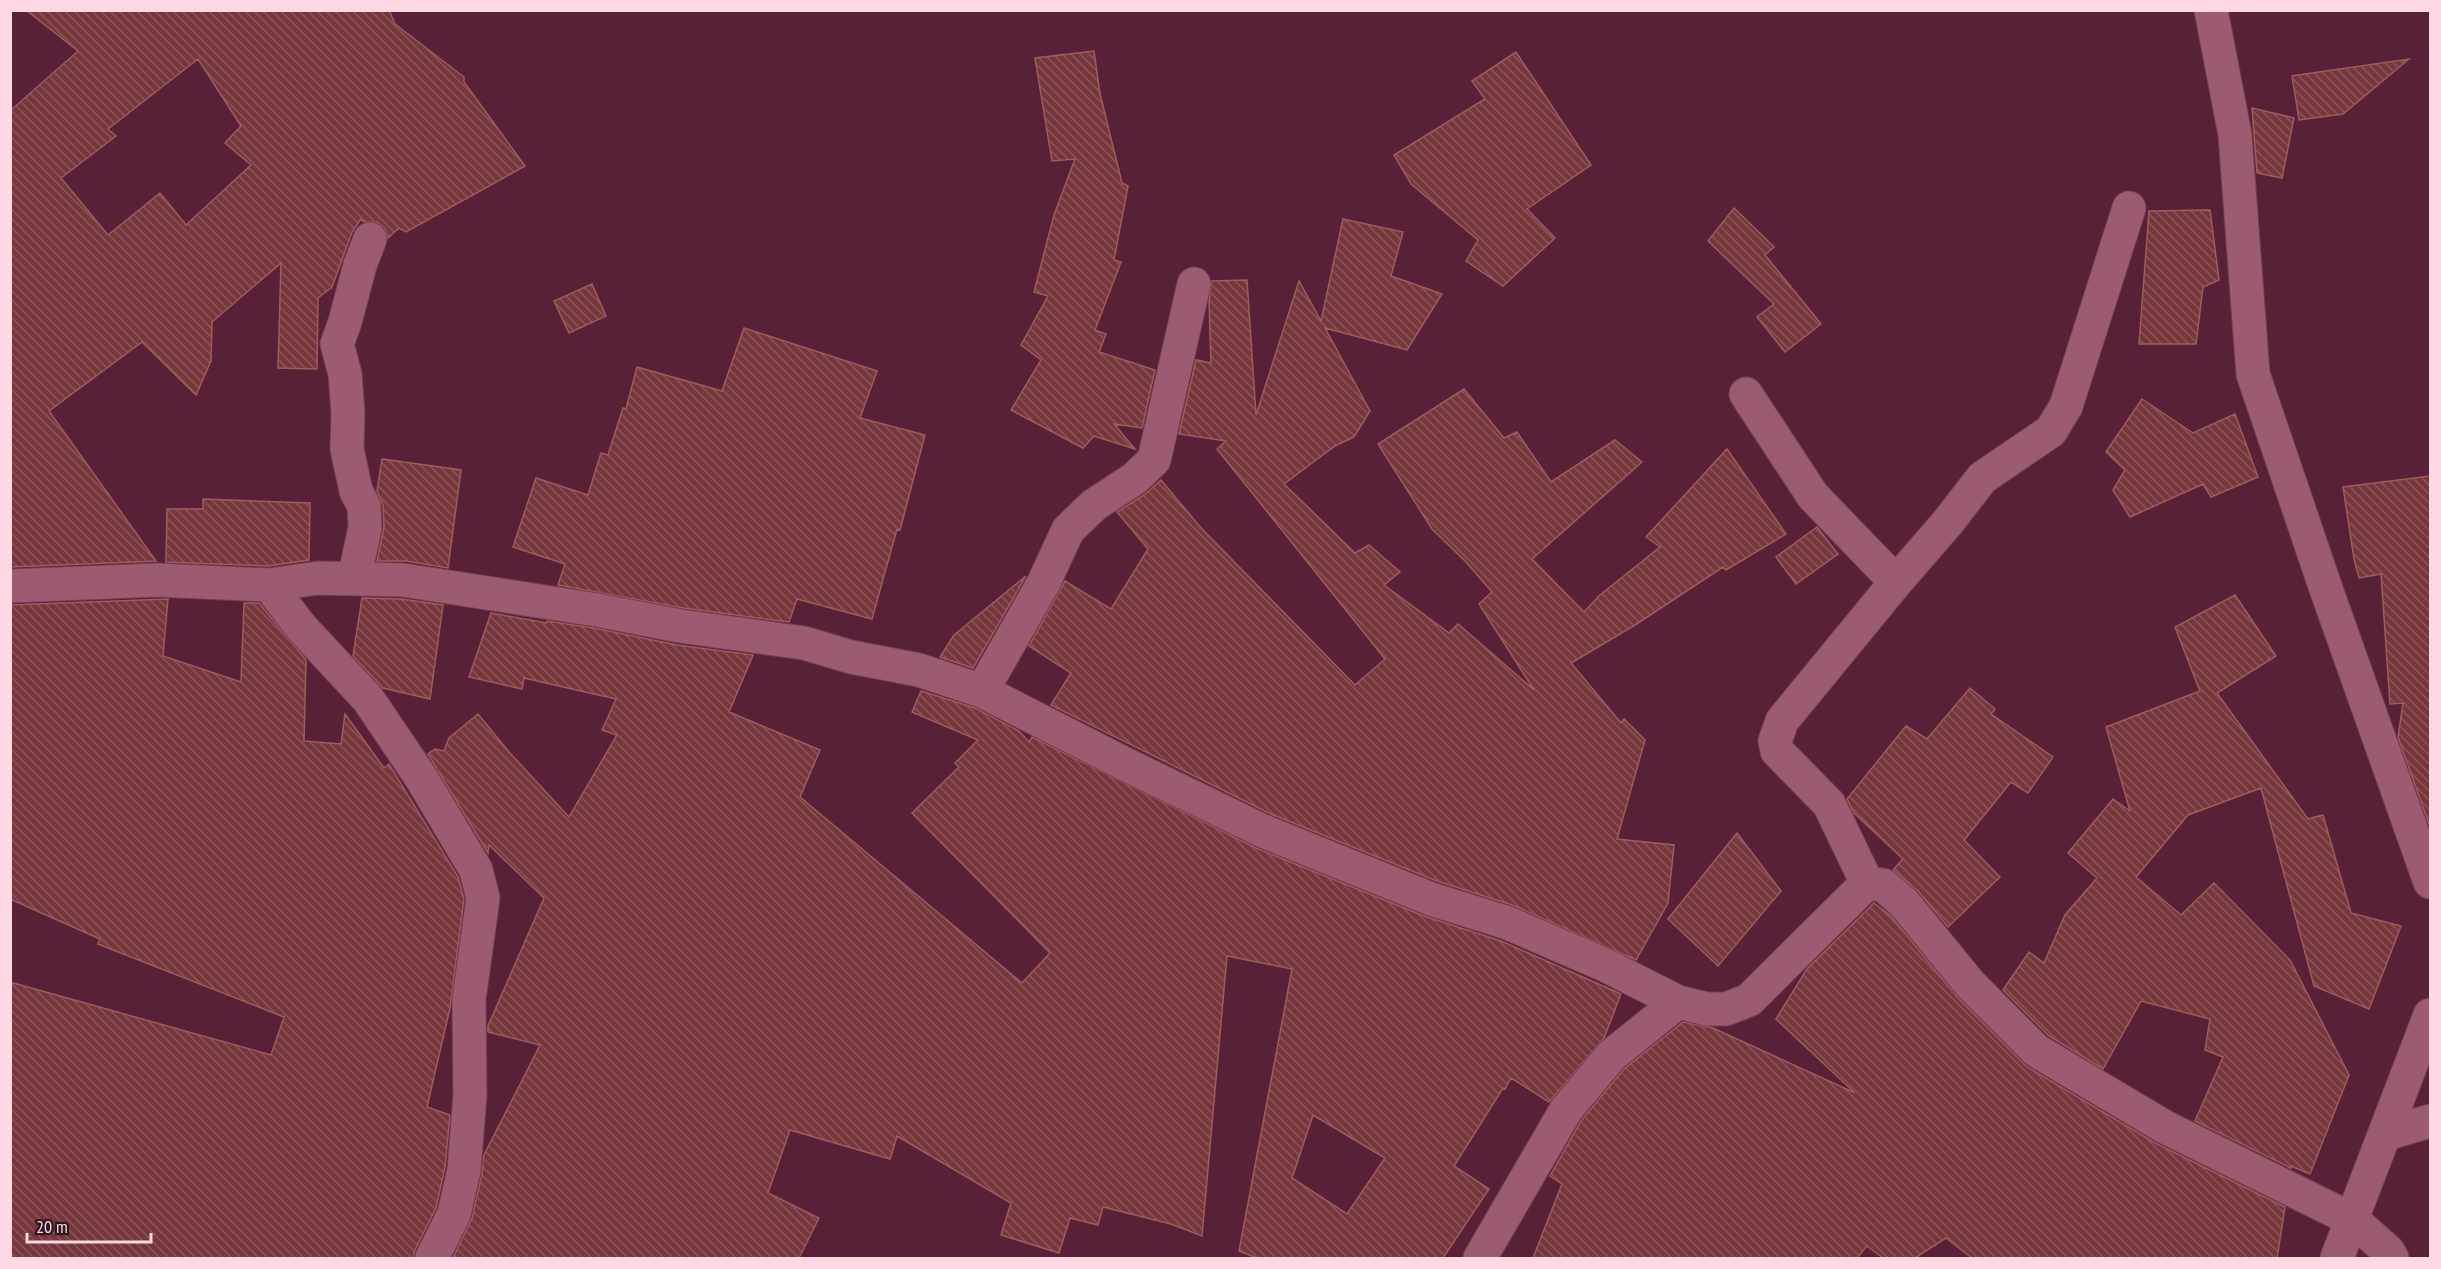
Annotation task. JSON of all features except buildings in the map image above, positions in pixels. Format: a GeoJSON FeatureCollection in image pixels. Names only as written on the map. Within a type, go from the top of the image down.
{"type":"FeatureCollection","features":[{"type":"Feature","properties":{"kind":"street"},"geometry":{"type":"LineString","coordinates":[[2211,10],[2235,135],[2253,374],[2430,882]]}},
{"type":"Feature","properties":{"kind":"street"},"geometry":{"type":"LineString","coordinates":[[1867,883],[1829,804],[1777,751],[1775,741],[1782,721],[1982,478],[2051,431],[2066,406],[2129,208]]}},
{"type":"Feature","properties":{"kind":"street"},"geometry":{"type":"LineString","coordinates":[[354,579],[366,528],[364,506],[356,491],[347,449],[348,413],[345,374],[337,344],[360,264],[370,239]]}},
{"type":"Feature","properties":{"kind":"street"},"geometry":{"type":"LineString","coordinates":[[982,691],[1044,582],[1068,530],[1094,505],[1134,479],[1154,460],[1194,284]]}},
{"type":"Feature","properties":{"kind":"street"},"geometry":{"type":"LineString","coordinates":[[1746,394],[1813,496],[1896,582]]}},
{"type":"Feature","properties":{"kind":"street"},"geometry":{"type":"LineString","coordinates":[[10,586],[157,580],[269,585],[318,578],[403,580],[597,609],[680,626],[804,643],[851,657],[919,669],[982,691],[1263,831],[1431,899],[1508,923],[1605,965],[1678,1002],[1707,1008],[1726,1009],[1749,1000],[1867,883]]}},
{"type":"Feature","properties":{"kind":"street"},"geometry":{"type":"LineString","coordinates":[[269,585],[301,627],[374,708],[422,779],[476,870],[483,898],[469,999],[470,1095],[464,1170],[454,1214],[432,1258]]}},
{"type":"Feature","properties":{"kind":"street"},"geometry":{"type":"LineString","coordinates":[[1867,883],[1882,885],[1904,903],[1970,984],[2037,1051],[2165,1127],[2353,1220],[2388,1251],[2392,1258]]}},
{"type":"Feature","properties":{"kind":"street"},"geometry":{"type":"LineString","coordinates":[[1480,1258],[1566,1110],[1611,1056],[1678,1002]]}},
{"type":"Feature","properties":{"kind":"street"},"geometry":{"type":"LineString","coordinates":[[2337,1258],[2430,1015]]}},
{"type":"Feature","properties":{"kind":"street"},"geometry":{"type":"LineString","coordinates":[[2386,1134],[2430,1121]]}}]}
